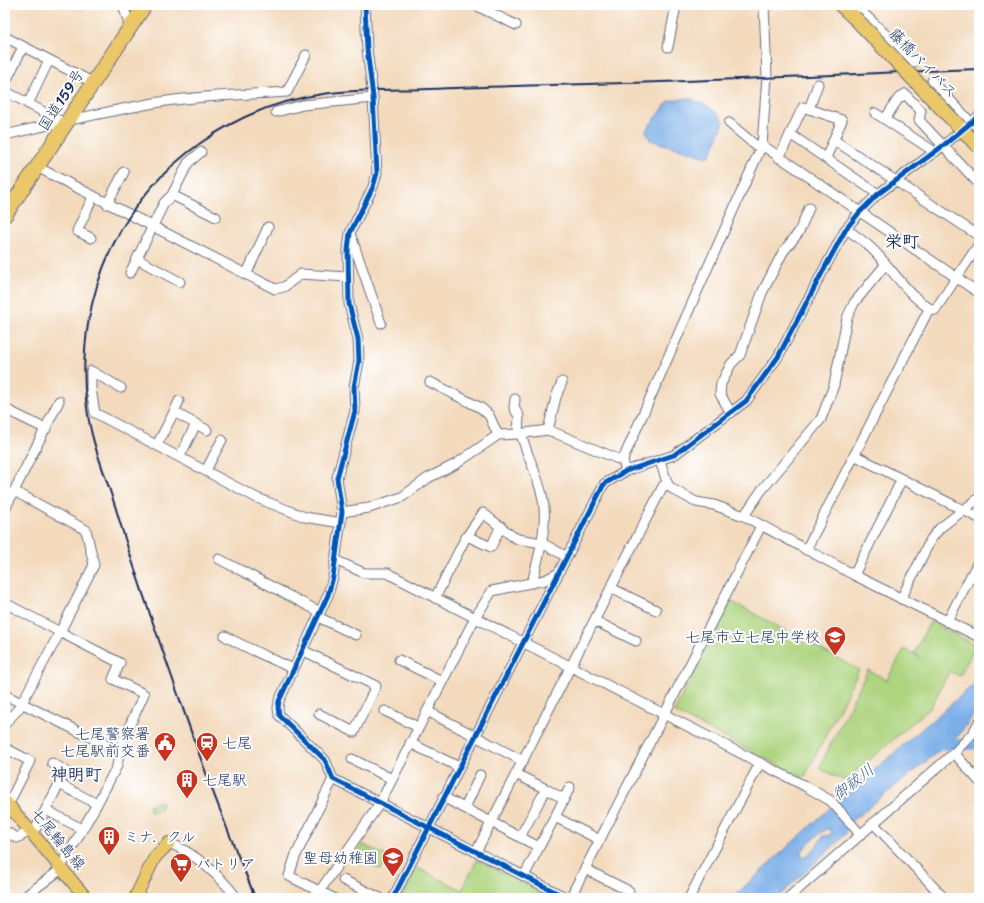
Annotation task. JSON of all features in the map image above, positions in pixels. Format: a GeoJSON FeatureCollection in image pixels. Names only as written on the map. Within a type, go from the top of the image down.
{"type":"FeatureCollection","features":[{"type":"Feature","properties":{"kind":"highway","name":"国道159号"},"geometry":{"type":"LineString","coordinates":[[5,215],[65,121],[145,5]]}},
{"type":"Feature","properties":{"kind":"highway","name":"藤橋バイパス"},"geometry":{"type":"LineString","coordinates":[[841,5],[855,11],[979,147]]}},
{"type":"Feature","properties":{"kind":"main road","name":"七尾輪島線"},"geometry":{"type":"LineString","coordinates":[[6,803],[86,898]]}},
{"type":"Feature","properties":{"kind":"main road"},"geometry":{"type":"LineString","coordinates":[[135,898],[155,857],[169,843]]}},
{"type":"Feature","properties":{"kind":"street"},"geometry":{"type":"LineString","coordinates":[[123,5],[130,27]]}},
{"type":"Feature","properties":{"kind":"street"},"geometry":{"type":"LineString","coordinates":[[365,5],[367,49],[373,98],[377,173],[373,187],[350,233],[347,277],[349,304],[358,339],[359,361],[354,387],[355,411],[338,478],[342,512],[328,595],[280,701],[278,708],[279,715],[325,760],[333,779],[569,898],[761,526]]}},
{"type":"Feature","properties":{"kind":"street"},"geometry":{"type":"LineString","coordinates":[[475,5],[516,25]]}},
{"type":"Feature","properties":{"kind":"street"},"geometry":{"type":"LineString","coordinates":[[668,47],[676,5]]}},
{"type":"Feature","properties":{"kind":"street"},"geometry":{"type":"LineString","coordinates":[[626,471],[623,461],[762,145],[766,77],[764,5]]}},
{"type":"Feature","properties":{"kind":"street"},"geometry":{"type":"LineString","coordinates":[[855,11],[914,62]]}},
{"type":"Feature","properties":{"kind":"street"},"geometry":{"type":"LineString","coordinates":[[5,37],[92,82]]}},
{"type":"Feature","properties":{"kind":"street"},"geometry":{"type":"LineString","coordinates":[[6,76],[23,47]]}},
{"type":"Feature","properties":{"kind":"street"},"geometry":{"type":"LineString","coordinates":[[5,135],[65,121],[188,99],[287,92],[306,54]]}},
{"type":"Feature","properties":{"kind":"street"},"geometry":{"type":"LineString","coordinates":[[28,104],[49,60]]}},
{"type":"Feature","properties":{"kind":"street"},"geometry":{"type":"LineString","coordinates":[[932,81],[979,131]]}},
{"type":"Feature","properties":{"kind":"street"},"geometry":{"type":"LineString","coordinates":[[809,109],[818,84]]}},
{"type":"Feature","properties":{"kind":"street"},"geometry":{"type":"LineString","coordinates":[[5,91],[28,104],[65,121]]}},
{"type":"Feature","properties":{"kind":"street"},"geometry":{"type":"LineString","coordinates":[[885,119],[898,99],[905,94],[921,111],[920,120],[979,184]]}},
{"type":"Feature","properties":{"kind":"street"},"geometry":{"type":"LineString","coordinates":[[276,112],[303,105],[373,98]]}},
{"type":"Feature","properties":{"kind":"street"},"geometry":{"type":"LineString","coordinates":[[779,158],[803,107],[842,120],[826,158]]}},
{"type":"Feature","properties":{"kind":"street"},"geometry":{"type":"LineString","coordinates":[[875,113],[935,152]]}},
{"type":"Feature","properties":{"kind":"street"},"geometry":{"type":"LineString","coordinates":[[393,898],[458,767],[604,484],[626,471],[660,461],[674,455],[746,401],[778,356],[846,229],[859,213],[878,194],[944,146],[979,116]]}},
{"type":"Feature","properties":{"kind":"street"},"geometry":{"type":"LineString","coordinates":[[729,122],[755,145],[762,145],[859,213],[979,293]]}},
{"type":"Feature","properties":{"kind":"street"},"geometry":{"type":"LineString","coordinates":[[790,134],[878,194]]}},
{"type":"Feature","properties":{"kind":"street"},"geometry":{"type":"LineString","coordinates":[[834,140],[979,236]]}},
{"type":"Feature","properties":{"kind":"street"},"geometry":{"type":"LineString","coordinates":[[130,272],[164,203],[172,195],[188,163],[201,152]]}},
{"type":"Feature","properties":{"kind":"street"},"geometry":{"type":"LineString","coordinates":[[37,167],[275,289],[284,286],[301,274],[347,277]]}},
{"type":"Feature","properties":{"kind":"street"},"geometry":{"type":"LineString","coordinates":[[107,204],[124,172]]}},
{"type":"Feature","properties":{"kind":"street"},"geometry":{"type":"LineString","coordinates":[[172,195],[216,217]]}},
{"type":"Feature","properties":{"kind":"street"},"geometry":{"type":"LineString","coordinates":[[91,238],[76,231],[93,197]]}},
{"type":"Feature","properties":{"kind":"street"},"geometry":{"type":"LineString","coordinates":[[731,413],[720,394],[721,384],[731,364],[740,354],[762,293],[783,252],[799,232],[809,208]]}},
{"type":"Feature","properties":{"kind":"street"},"geometry":{"type":"LineString","coordinates":[[246,274],[268,227]]}},
{"type":"Feature","properties":{"kind":"street"},"geometry":{"type":"LineString","coordinates":[[846,229],[872,248],[929,309],[935,310],[979,244]]}},
{"type":"Feature","properties":{"kind":"street"},"geometry":{"type":"LineString","coordinates":[[350,233],[381,323]]}},
{"type":"Feature","properties":{"kind":"street"},"geometry":{"type":"LineString","coordinates":[[136,259],[180,282]]}},
{"type":"Feature","properties":{"kind":"street"},"geometry":{"type":"LineString","coordinates":[[744,516],[761,491],[821,419],[834,385],[847,318],[854,303],[886,264]]}},
{"type":"Feature","properties":{"kind":"street"},"geometry":{"type":"LineString","coordinates":[[806,550],[929,309]]}},
{"type":"Feature","properties":{"kind":"street"},"geometry":{"type":"LineString","coordinates":[[122,388],[91,371],[91,389],[95,413],[180,456],[257,498],[305,517],[341,523]]}},
{"type":"Feature","properties":{"kind":"street"},"geometry":{"type":"LineString","coordinates":[[430,382],[481,408],[489,415],[498,435]]}},
{"type":"Feature","properties":{"kind":"street"},"geometry":{"type":"LineString","coordinates":[[548,430],[556,397],[562,382]]}},
{"type":"Feature","properties":{"kind":"street"},"geometry":{"type":"LineString","coordinates":[[515,399],[514,408],[519,416],[520,434],[542,496],[545,512],[542,543],[532,583]]}},
{"type":"Feature","properties":{"kind":"street"},"geometry":{"type":"LineString","coordinates":[[5,509],[46,430],[58,401]]}},
{"type":"Feature","properties":{"kind":"street"},"geometry":{"type":"LineString","coordinates":[[157,445],[179,401]]}},
{"type":"Feature","properties":{"kind":"street"},"geometry":{"type":"LineString","coordinates":[[5,409],[46,430]]}},
{"type":"Feature","properties":{"kind":"street"},"geometry":{"type":"LineString","coordinates":[[174,412],[207,430]]}},
{"type":"Feature","properties":{"kind":"street"},"geometry":{"type":"LineString","coordinates":[[180,456],[196,424]]}},
{"type":"Feature","properties":{"kind":"street"},"geometry":{"type":"LineString","coordinates":[[342,512],[369,508],[402,496],[428,478],[456,464],[498,435],[548,430],[623,461]]}},
{"type":"Feature","properties":{"kind":"street"},"geometry":{"type":"LineString","coordinates":[[206,470],[222,440]]}},
{"type":"Feature","properties":{"kind":"street"},"geometry":{"type":"LineString","coordinates":[[854,454],[979,518]]}},
{"type":"Feature","properties":{"kind":"street"},"geometry":{"type":"LineString","coordinates":[[660,461],[668,485],[674,490],[696,502],[714,505],[744,516],[854,575],[979,637]]}},
{"type":"Feature","properties":{"kind":"street"},"geometry":{"type":"LineString","coordinates":[[854,575],[902,479]]}},
{"type":"Feature","properties":{"kind":"street"},"geometry":{"type":"LineString","coordinates":[[476,852],[663,486],[668,485]]}},
{"type":"Feature","properties":{"kind":"street"},"geometry":{"type":"LineString","coordinates":[[5,724],[21,704],[94,565],[86,530],[14,491]]}},
{"type":"Feature","properties":{"kind":"street"},"geometry":{"type":"LineString","coordinates":[[901,599],[931,539],[940,528],[979,498]]}},
{"type":"Feature","properties":{"kind":"street"},"geometry":{"type":"LineString","coordinates":[[435,598],[467,536],[483,513],[518,539],[542,543],[567,557]]}},
{"type":"Feature","properties":{"kind":"street"},"geometry":{"type":"LineString","coordinates":[[467,536],[491,547],[501,526]]}},
{"type":"Feature","properties":{"kind":"street"},"geometry":{"type":"LineString","coordinates":[[219,559],[356,636]]}},
{"type":"Feature","properties":{"kind":"street"},"geometry":{"type":"LineString","coordinates":[[335,560],[364,573],[388,573],[831,800],[860,834]]}},
{"type":"Feature","properties":{"kind":"street"},"geometry":{"type":"LineString","coordinates":[[948,622],[979,560]]}},
{"type":"Feature","properties":{"kind":"street"},"geometry":{"type":"LineString","coordinates":[[317,894],[380,803],[475,618],[492,591],[532,583],[551,578],[558,574]]}},
{"type":"Feature","properties":{"kind":"street"},"geometry":{"type":"LineString","coordinates":[[611,588],[656,610]]}},
{"type":"Feature","properties":{"kind":"street"},"geometry":{"type":"LineString","coordinates":[[5,603],[120,663],[113,679],[144,694],[119,749],[114,749]]}},
{"type":"Feature","properties":{"kind":"street"},"geometry":{"type":"LineString","coordinates":[[595,621],[636,641]]}},
{"type":"Feature","properties":{"kind":"street"},"geometry":{"type":"LineString","coordinates":[[225,636],[255,653],[263,654],[294,670]]}},
{"type":"Feature","properties":{"kind":"street"},"geometry":{"type":"LineString","coordinates":[[302,650],[376,686],[354,732],[319,714]]}},
{"type":"Feature","properties":{"kind":"street"},"geometry":{"type":"LineString","coordinates":[[399,660],[442,681]]}},
{"type":"Feature","properties":{"kind":"street"},"geometry":{"type":"LineString","coordinates":[[5,695],[114,749],[119,755],[117,766],[61,867],[56,873],[23,898]]}},
{"type":"Feature","properties":{"kind":"street"},"geometry":{"type":"LineString","coordinates":[[385,711],[418,727]]}},
{"type":"Feature","properties":{"kind":"street"},"geometry":{"type":"LineString","coordinates":[[427,711],[523,761]]}},
{"type":"Feature","properties":{"kind":"street"},"geometry":{"type":"LineString","coordinates":[[788,898],[955,752],[974,733],[979,722]]}},
{"type":"Feature","properties":{"kind":"street"},"geometry":{"type":"LineString","coordinates":[[410,743],[458,767]]}},
{"type":"Feature","properties":{"kind":"street"},"geometry":{"type":"LineString","coordinates":[[5,748],[30,761],[6,803]]}},
{"type":"Feature","properties":{"kind":"street"},"geometry":{"type":"LineString","coordinates":[[955,752],[979,781]]}},
{"type":"Feature","properties":{"kind":"street"},"geometry":{"type":"LineString","coordinates":[[352,759],[392,779]]}},
{"type":"Feature","properties":{"kind":"street"},"geometry":{"type":"LineString","coordinates":[[5,831],[17,838],[31,832],[36,828],[66,771],[52,763]]}},
{"type":"Feature","properties":{"kind":"street"},"geometry":{"type":"LineString","coordinates":[[689,898],[760,763]]}},
{"type":"Feature","properties":{"kind":"street"},"geometry":{"type":"LineString","coordinates":[[516,774],[564,799]]}},
{"type":"Feature","properties":{"kind":"street"},"geometry":{"type":"LineString","coordinates":[[465,808],[480,775]]}},
{"type":"Feature","properties":{"kind":"street"},"geometry":{"type":"LineString","coordinates":[[333,779],[295,857],[289,876],[317,894],[333,898]]}},
{"type":"Feature","properties":{"kind":"street"},"geometry":{"type":"LineString","coordinates":[[59,784],[97,804]]}},
{"type":"Feature","properties":{"kind":"street"},"geometry":{"type":"LineString","coordinates":[[524,876],[570,787]]}},
{"type":"Feature","properties":{"kind":"street"},"geometry":{"type":"LineString","coordinates":[[520,837],[546,789]]}},
{"type":"Feature","properties":{"kind":"street"},"geometry":{"type":"LineString","coordinates":[[443,797],[539,847]]}},
{"type":"Feature","properties":{"kind":"street"},"geometry":{"type":"LineString","coordinates":[[46,810],[82,829]]}},
{"type":"Feature","properties":{"kind":"street"},"geometry":{"type":"LineString","coordinates":[[555,817],[600,840]]}},
{"type":"Feature","properties":{"kind":"street"},"geometry":{"type":"LineString","coordinates":[[874,823],[944,898]]}},
{"type":"Feature","properties":{"kind":"street"},"geometry":{"type":"LineString","coordinates":[[169,843],[182,848],[215,874],[237,898]]}},
{"type":"Feature","properties":{"kind":"street"},"geometry":{"type":"LineString","coordinates":[[585,869],[629,891]]}},
{"type":"Feature","properties":{"kind":"street"},"geometry":{"type":"LineString","coordinates":[[343,880],[380,898]]}},
{"type":"Feature","properties":{"kind":"green space"},"geometry":{"type":"Polygon","coordinates":[[[729,600],[859,670],[804,778],[674,712],[729,600]]]}},
{"type":"Feature","properties":{"kind":"green space"},"geometry":{"type":"Polygon","coordinates":[[[930,622],[976,645],[960,676],[949,671],[931,707],[845,781],[819,768],[868,670],[887,680],[904,649],[920,657],[914,653],[930,622]]]}},
{"type":"Feature","properties":{"kind":"green space"},"geometry":{"type":"Polygon","coordinates":[[[158,801],[163,803],[160,808],[154,812],[150,811],[149,805],[158,801]]]}},
{"type":"Feature","properties":{"kind":"green space"},"geometry":{"type":"Polygon","coordinates":[[[362,844],[388,857],[381,870],[356,858],[362,844]]]}},
{"type":"Feature","properties":{"kind":"green space"},"geometry":{"type":"Polygon","coordinates":[[[477,860],[555,898],[401,898],[417,868],[462,890],[477,860]]]}},
{"type":"Feature","properties":{"kind":"water"},"geometry":{"type":"Polygon","coordinates":[[[688,98],[699,102],[717,113],[724,122],[711,154],[707,157],[650,140],[646,130],[669,101],[688,98]]]}},
{"type":"Feature","properties":{"kind":"water"},"geometry":{"type":"Polygon","coordinates":[[[979,676],[979,708],[959,735],[849,823],[845,835],[777,898],[752,898],[766,882],[766,878],[761,879],[744,898],[732,898],[829,809],[972,686],[979,676]],[[827,829],[812,840],[801,853],[803,857],[807,856],[812,851],[823,836],[831,835],[832,830],[827,829]]]}},
{"type":"Feature","properties":{"kind":"waterway"},"geometry":{"type":"LineString","coordinates":[[934,745],[979,744]]}},
{"type":"Feature","properties":{"kind":"waterway","name":"御祓川"},"geometry":{"type":"LineString","coordinates":[[747,898],[777,870]]}},
{"type":"Feature","properties":{"kind":"railway"},"geometry":{"type":"LineString","coordinates":[[255,898],[208,777],[147,606],[95,447],[87,408],[84,366],[85,345],[92,303],[98,282],[114,243],[131,214],[151,188],[175,164],[200,143],[229,125],[259,111],[290,101],[336,92],[668,82],[979,69]]}},
{"type":"Feature","properties":{"kind":"cycle path"},"geometry":{"type":"LineString","coordinates":[[365,5],[367,49],[373,97],[377,173],[373,187],[350,233],[348,250],[349,304],[358,339],[359,361],[354,387],[355,411],[337,478],[342,512],[333,577],[328,595],[279,701],[279,715],[325,760],[333,779],[567,898]]}},
{"type":"Feature","properties":{"kind":"cycle path"},"geometry":{"type":"LineString","coordinates":[[393,898],[604,484],[626,471],[674,455],[746,401],[778,357],[846,229],[859,213],[878,194],[944,145],[979,116]]}},
{"type":"Feature","properties":{"kind":"place","name":"七尾市立七尾中学校"},"geometry":{"type":"Point","coordinates":[835,656]}},
{"type":"Feature","properties":{"kind":"place","name":"七尾警察署 七尾駅前交番"},"geometry":{"type":"Point","coordinates":[165,762]}},
{"type":"Feature","properties":{"kind":"place","name":"七尾"},"geometry":{"type":"Point","coordinates":[207,762]}},
{"type":"Feature","properties":{"kind":"place","name":"七尾駅"},"geometry":{"type":"Point","coordinates":[187,800]}},
{"type":"Feature","properties":{"kind":"place","name":"ミナ．クル"},"geometry":{"type":"Point","coordinates":[109,856]}},
{"type":"Feature","properties":{"kind":"place","name":"聖母幼稚園"},"geometry":{"type":"Point","coordinates":[393,878]}},
{"type":"Feature","properties":{"kind":"place","name":"パトリア"},"geometry":{"type":"Point","coordinates":[181,884]}},
{"type":"Feature","properties":{"kind":"district","name":"栄町"},"geometry":{"type":"Point","coordinates":[902,241]}},
{"type":"Feature","properties":{"kind":"district","name":"神明町"},"geometry":{"type":"Point","coordinates":[76,774]}}]}
